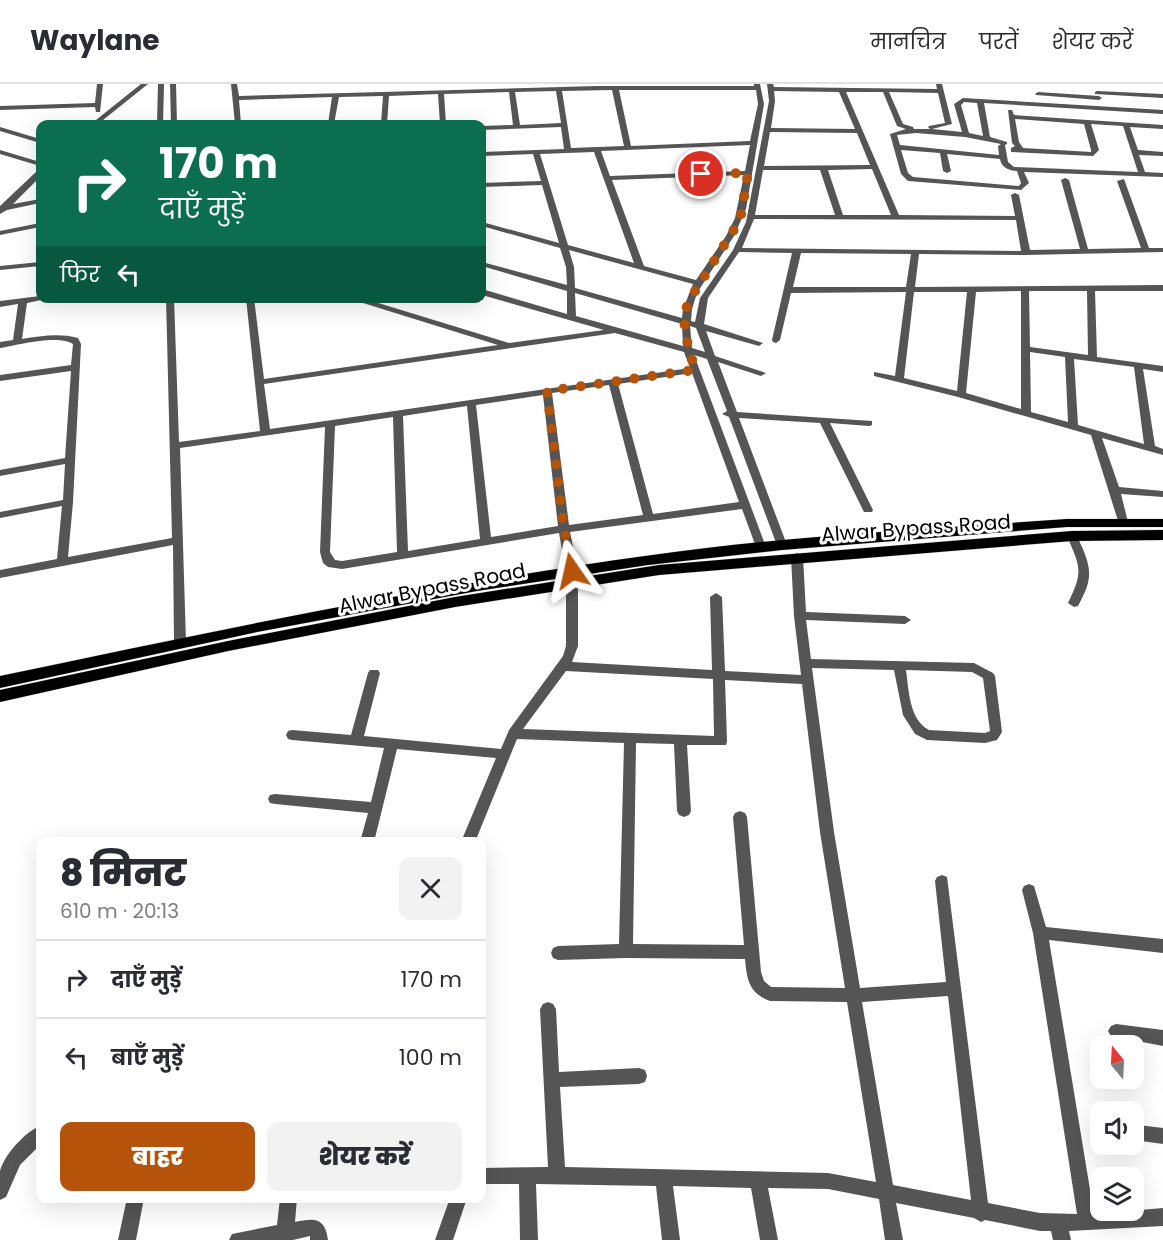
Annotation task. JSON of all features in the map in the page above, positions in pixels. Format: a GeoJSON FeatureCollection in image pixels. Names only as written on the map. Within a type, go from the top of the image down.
{"type":"FeatureCollection","features":[{"type":"Feature","properties":{"kind":"main road","name":"Alwar Bypass Road"},"geometry":{"type":"LineString","coordinates":[[0,696],[240,643],[699,553],[1067,523],[1163,523]]}},
{"type":"Feature","properties":{"kind":"main road","name":"Alwar Bypass Road"},"geometry":{"type":"LineString","coordinates":[[0,682],[180,642],[466,588],[798,557],[1072,536],[1163,535]]}},
{"type":"Feature","properties":{"kind":"street"},"geometry":{"type":"LineString","coordinates":[[96,120],[100,84]]}},
{"type":"Feature","properties":{"kind":"street"},"geometry":{"type":"LineString","coordinates":[[101,120],[145,84]]}},
{"type":"Feature","properties":{"kind":"street"},"geometry":{"type":"LineString","coordinates":[[160,120],[161,84]]}},
{"type":"Feature","properties":{"kind":"street"},"geometry":{"type":"LineString","coordinates":[[173,84],[174,120]]}},
{"type":"Feature","properties":{"kind":"street"},"geometry":{"type":"LineString","coordinates":[[234,84],[238,120]]}},
{"type":"Feature","properties":{"kind":"street"},"geometry":{"type":"LineString","coordinates":[[1036,84],[1041,104]]}},
{"type":"Feature","properties":{"kind":"street"},"geometry":{"type":"LineString","coordinates":[[1094,84],[1103,108]]}},
{"type":"Feature","properties":{"kind":"street"},"geometry":{"type":"LineString","coordinates":[[236,98],[441,93],[482,88],[512,91],[597,86],[615,88],[758,86],[761,104],[741,215],[735,228],[698,283],[687,304],[684,321],[688,350],[761,547]]}},
{"type":"Feature","properties":{"kind":"street"},"geometry":{"type":"LineString","coordinates":[[782,545],[699,325],[704,298],[745,237],[751,217],[767,130],[772,101],[771,87],[885,90],[940,87],[949,124],[908,128],[899,124],[885,90]]}},
{"type":"Feature","properties":{"kind":"street"},"geometry":{"type":"LineString","coordinates":[[615,88],[628,148]]}},
{"type":"Feature","properties":{"kind":"street"},"geometry":{"type":"LineString","coordinates":[[559,90],[568,150]]}},
{"type":"Feature","properties":{"kind":"street"},"geometry":{"type":"LineString","coordinates":[[842,90],[896,217]]}},
{"type":"Feature","properties":{"kind":"street"},"geometry":{"type":"LineString","coordinates":[[512,91],[517,127]]}},
{"type":"Feature","properties":{"kind":"street"},"geometry":{"type":"LineString","coordinates":[[441,93],[443,120]]}},
{"type":"Feature","properties":{"kind":"street"},"geometry":{"type":"LineString","coordinates":[[384,120],[386,94]]}},
{"type":"Feature","properties":{"kind":"street"},"geometry":{"type":"LineString","coordinates":[[1038,94],[1163,96]]}},
{"type":"Feature","properties":{"kind":"street"},"geometry":{"type":"LineString","coordinates":[[332,120],[336,96]]}},
{"type":"Feature","properties":{"kind":"street"},"geometry":{"type":"LineString","coordinates":[[1068,96],[1071,106]]}},
{"type":"Feature","properties":{"kind":"street"},"geometry":{"type":"LineString","coordinates":[[966,135],[957,104],[963,100],[1163,112]]}},
{"type":"Feature","properties":{"kind":"street"},"geometry":{"type":"LineString","coordinates":[[980,100],[987,138]]}},
{"type":"Feature","properties":{"kind":"street"},"geometry":{"type":"LineString","coordinates":[[1008,102],[1016,146]]}},
{"type":"Feature","properties":{"kind":"street"},"geometry":{"type":"LineString","coordinates":[[0,108],[98,105]]}},
{"type":"Feature","properties":{"kind":"street"},"geometry":{"type":"LineString","coordinates":[[1011,117],[1163,127]]}},
{"type":"Feature","properties":{"kind":"street"},"geometry":{"type":"LineString","coordinates":[[1087,122],[1095,150],[1093,154],[1104,173]]}},
{"type":"Feature","properties":{"kind":"street"},"geometry":{"type":"LineString","coordinates":[[1126,124],[1142,174]]}},
{"type":"Feature","properties":{"kind":"street"},"geometry":{"type":"LineString","coordinates":[[486,128],[564,125]]}},
{"type":"Feature","properties":{"kind":"street"},"geometry":{"type":"LineString","coordinates":[[0,129],[36,140]]}},
{"type":"Feature","properties":{"kind":"street"},"geometry":{"type":"LineString","coordinates":[[767,130],[860,131]]}},
{"type":"Feature","properties":{"kind":"street"},"geometry":{"type":"LineString","coordinates":[[1020,170],[1025,183],[1021,188],[918,181],[905,174],[893,136],[896,132],[966,135],[1016,146],[1093,154]]}},
{"type":"Feature","properties":{"kind":"street"},"geometry":{"type":"LineString","coordinates":[[486,154],[754,143]]}},
{"type":"Feature","properties":{"kind":"street"},"geometry":{"type":"LineString","coordinates":[[1004,144],[1002,157],[1007,167],[1020,170],[1163,175]]}},
{"type":"Feature","properties":{"kind":"street"},"geometry":{"type":"LineString","coordinates":[[896,147],[1002,157]]}},
{"type":"Feature","properties":{"kind":"street"},"geometry":{"type":"LineString","coordinates":[[597,149],[640,267]]}},
{"type":"Feature","properties":{"kind":"street"},"geometry":{"type":"LineString","coordinates":[[943,150],[947,171]]}},
{"type":"Feature","properties":{"kind":"street"},"geometry":{"type":"LineString","coordinates":[[0,152],[36,163]]}},
{"type":"Feature","properties":{"kind":"street"},"geometry":{"type":"LineString","coordinates":[[536,152],[570,267],[572,318]]}},
{"type":"Feature","properties":{"kind":"street"},"geometry":{"type":"LineString","coordinates":[[1134,152],[1163,154]]}},
{"type":"Feature","properties":{"kind":"street"},"geometry":{"type":"LineString","coordinates":[[823,167],[840,217]]}},
{"type":"Feature","properties":{"kind":"street"},"geometry":{"type":"LineString","coordinates":[[760,168],[875,167]]}},
{"type":"Feature","properties":{"kind":"street"},"geometry":{"type":"LineString","coordinates":[[608,178],[748,173]]}},
{"type":"Feature","properties":{"kind":"street"},"geometry":{"type":"LineString","coordinates":[[2,210],[36,177]]}},
{"type":"Feature","properties":{"kind":"street"},"geometry":{"type":"LineString","coordinates":[[1065,180],[1084,252]]}},
{"type":"Feature","properties":{"kind":"street"},"geometry":{"type":"LineString","coordinates":[[1121,181],[1146,250]]}},
{"type":"Feature","properties":{"kind":"street"},"geometry":{"type":"LineString","coordinates":[[486,185],[546,183]]}},
{"type":"Feature","properties":{"kind":"street"},"geometry":{"type":"LineString","coordinates":[[1014,195],[1026,253]]}},
{"type":"Feature","properties":{"kind":"street"},"geometry":{"type":"LineString","coordinates":[[2,210],[36,202]]}},
{"type":"Feature","properties":{"kind":"street"},"geometry":{"type":"LineString","coordinates":[[751,217],[1019,218]]}},
{"type":"Feature","properties":{"kind":"street"},"geometry":{"type":"LineString","coordinates":[[486,225],[698,283]]}},
{"type":"Feature","properties":{"kind":"street"},"geometry":{"type":"LineString","coordinates":[[0,233],[36,226]]}},
{"type":"Feature","properties":{"kind":"street"},"geometry":{"type":"LineString","coordinates":[[737,250],[1026,253],[1163,250]]}},
{"type":"Feature","properties":{"kind":"street"},"geometry":{"type":"LineString","coordinates":[[776,340],[797,250]]}},
{"type":"Feature","properties":{"kind":"street"},"geometry":{"type":"LineString","coordinates":[[899,378],[915,252]]}},
{"type":"Feature","properties":{"kind":"street"},"geometry":{"type":"LineString","coordinates":[[0,268],[36,264]]}},
{"type":"Feature","properties":{"kind":"street"},"geometry":{"type":"LineString","coordinates":[[486,265],[759,343]]}},
{"type":"Feature","properties":{"kind":"street"},"geometry":{"type":"LineString","coordinates":[[1025,288],[1026,414]]}},
{"type":"Feature","properties":{"kind":"street"},"geometry":{"type":"LineString","coordinates":[[1091,288],[1093,359]]}},
{"type":"Feature","properties":{"kind":"street"},"geometry":{"type":"LineString","coordinates":[[789,290],[1163,288]]}},
{"type":"Feature","properties":{"kind":"street"},"geometry":{"type":"LineString","coordinates":[[961,395],[972,289]]}},
{"type":"Feature","properties":{"kind":"street"},"geometry":{"type":"LineString","coordinates":[[486,293],[688,350],[760,373]]}},
{"type":"Feature","properties":{"kind":"street"},"geometry":{"type":"LineString","coordinates":[[0,304],[36,300]]}},
{"type":"Feature","properties":{"kind":"street"},"geometry":{"type":"LineString","coordinates":[[17,343],[23,302]]}},
{"type":"Feature","properties":{"kind":"street"},"geometry":{"type":"LineString","coordinates":[[170,303],[180,642]]}},
{"type":"Feature","properties":{"kind":"street"},"geometry":{"type":"LineString","coordinates":[[251,303],[265,431]]}},
{"type":"Feature","properties":{"kind":"street"},"geometry":{"type":"LineString","coordinates":[[368,303],[510,346]]}},
{"type":"Feature","properties":{"kind":"street"},"geometry":{"type":"LineString","coordinates":[[260,382],[616,331]]}},
{"type":"Feature","properties":{"kind":"street"},"geometry":{"type":"LineString","coordinates":[[0,345],[58,338],[75,340],[77,344],[68,502],[62,562]]}},
{"type":"Feature","properties":{"kind":"street"},"geometry":{"type":"LineString","coordinates":[[1026,349],[1163,369]]}},
{"type":"Feature","properties":{"kind":"street"},"geometry":{"type":"LineString","coordinates":[[1069,356],[1072,428]]}},
{"type":"Feature","properties":{"kind":"street"},"geometry":{"type":"LineString","coordinates":[[1138,365],[1150,448]]}},
{"type":"Feature","properties":{"kind":"street"},"geometry":{"type":"LineString","coordinates":[[0,378],[76,367]]}},
{"type":"Feature","properties":{"kind":"street"},"geometry":{"type":"LineString","coordinates":[[174,446],[695,370]]}},
{"type":"Feature","properties":{"kind":"street"},"geometry":{"type":"LineString","coordinates":[[877,374],[899,378],[1163,452]]}},
{"type":"Feature","properties":{"kind":"street"},"geometry":{"type":"LineString","coordinates":[[613,381],[649,517]]}},
{"type":"Feature","properties":{"kind":"street"},"geometry":{"type":"LineString","coordinates":[[470,837],[513,734],[569,657],[572,646],[572,577],[547,391]]}},
{"type":"Feature","properties":{"kind":"street"},"geometry":{"type":"LineString","coordinates":[[471,403],[486,542]]}},
{"type":"Feature","properties":{"kind":"street"},"geometry":{"type":"LineString","coordinates":[[711,413],[869,423]]}},
{"type":"Feature","properties":{"kind":"street"},"geometry":{"type":"LineString","coordinates":[[398,415],[403,555]]}},
{"type":"Feature","properties":{"kind":"street"},"geometry":{"type":"LineString","coordinates":[[824,421],[868,510]]}},
{"type":"Feature","properties":{"kind":"street"},"geometry":{"type":"LineString","coordinates":[[330,423],[325,552],[327,560],[332,564],[342,565],[564,529],[744,505]]}},
{"type":"Feature","properties":{"kind":"street"},"geometry":{"type":"LineString","coordinates":[[1096,435],[1115,490],[1123,522]]}},
{"type":"Feature","properties":{"kind":"street"},"geometry":{"type":"LineString","coordinates":[[0,473],[70,460]]}},
{"type":"Feature","properties":{"kind":"street"},"geometry":{"type":"LineString","coordinates":[[1115,490],[1163,494]]}},
{"type":"Feature","properties":{"kind":"street"},"geometry":{"type":"LineString","coordinates":[[0,515],[68,502]]}},
{"type":"Feature","properties":{"kind":"street"},"geometry":{"type":"LineString","coordinates":[[1072,536],[1086,571],[1084,584],[1074,603]]}},
{"type":"Feature","properties":{"kind":"street"},"geometry":{"type":"LineString","coordinates":[[0,574],[177,541]]}},
{"type":"Feature","properties":{"kind":"street"},"geometry":{"type":"LineString","coordinates":[[798,557],[800,616],[827,832],[894,1240]]}},
{"type":"Feature","properties":{"kind":"street"},"geometry":{"type":"LineString","coordinates":[[513,734],[722,741],[716,597]]}},
{"type":"Feature","properties":{"kind":"street"},"geometry":{"type":"LineString","coordinates":[[800,616],[905,620]]}},
{"type":"Feature","properties":{"kind":"street"},"geometry":{"type":"LineString","coordinates":[[806,663],[898,665],[974,668],[983,671],[989,676],[996,732],[993,736],[985,738],[927,735],[919,732],[911,719],[898,665]]}},
{"type":"Feature","properties":{"kind":"street"},"geometry":{"type":"LineString","coordinates":[[561,666],[808,680]]}},
{"type":"Feature","properties":{"kind":"street"},"geometry":{"type":"LineString","coordinates":[[356,741],[374,673]]}},
{"type":"Feature","properties":{"kind":"street"},"geometry":{"type":"LineString","coordinates":[[292,735],[504,754]]}},
{"type":"Feature","properties":{"kind":"street"},"geometry":{"type":"LineString","coordinates":[[626,951],[630,738]]}},
{"type":"Feature","properties":{"kind":"street"},"geometry":{"type":"LineString","coordinates":[[680,739],[684,811]]}},
{"type":"Feature","properties":{"kind":"street"},"geometry":{"type":"LineString","coordinates":[[368,837],[392,744]]}},
{"type":"Feature","properties":{"kind":"street"},"geometry":{"type":"LineString","coordinates":[[275,799],[375,808]]}},
{"type":"Feature","properties":{"kind":"street"},"geometry":{"type":"LineString","coordinates":[[740,818],[757,984],[762,991],[770,994],[854,995],[955,989]]}},
{"type":"Feature","properties":{"kind":"street"},"geometry":{"type":"LineString","coordinates":[[942,881],[981,1213]]}},
{"type":"Feature","properties":{"kind":"street"},"geometry":{"type":"LineString","coordinates":[[1029,890],[1040,933],[1087,1223]]}},
{"type":"Feature","properties":{"kind":"street"},"geometry":{"type":"LineString","coordinates":[[1040,933],[1163,946]]}},
{"type":"Feature","properties":{"kind":"street"},"geometry":{"type":"LineString","coordinates":[[558,953],[753,952]]}},
{"type":"Feature","properties":{"kind":"street"},"geometry":{"type":"LineString","coordinates":[[548,1009],[556,1175]]}},
{"type":"Feature","properties":{"kind":"street"},"geometry":{"type":"LineString","coordinates":[[1116,1031],[1163,1038]]}},
{"type":"Feature","properties":{"kind":"street"},"geometry":{"type":"LineString","coordinates":[[551,1080],[639,1076]]}},
{"type":"Feature","properties":{"kind":"street"},"geometry":{"type":"LineString","coordinates":[[1144,1134],[1163,1136]]}},
{"type":"Feature","properties":{"kind":"street"},"geometry":{"type":"LineString","coordinates":[[0,1191],[14,1160],[36,1138]]}},
{"type":"Feature","properties":{"kind":"street"},"geometry":{"type":"LineString","coordinates":[[486,1176],[556,1175],[828,1181],[1060,1232],[1087,1223],[1163,1217]]}},
{"type":"Feature","properties":{"kind":"street"},"geometry":{"type":"LineString","coordinates":[[527,1176],[529,1240]]}},
{"type":"Feature","properties":{"kind":"street"},"geometry":{"type":"LineString","coordinates":[[664,1177],[671,1240]]}},
{"type":"Feature","properties":{"kind":"street"},"geometry":{"type":"LineString","coordinates":[[758,1180],[769,1240]]}},
{"type":"Feature","properties":{"kind":"street"},"geometry":{"type":"LineString","coordinates":[[127,1240],[135,1203]]}},
{"type":"Feature","properties":{"kind":"street"},"geometry":{"type":"LineString","coordinates":[[285,1233],[288,1203]]}},
{"type":"Feature","properties":{"kind":"street"},"geometry":{"type":"LineString","coordinates":[[444,1240],[457,1203]]}},
{"type":"Feature","properties":{"kind":"street"},"geometry":{"type":"LineString","coordinates":[[238,1240],[312,1227],[318,1232],[319,1240]]}},
{"type":"Feature","properties":{"kind":"route"},"geometry":{"type":"LineString","coordinates":[[572,571],[564,529],[547,391],[695,370],[684,330],[687,304],[693,291],[735,228],[741,215],[748,173],[701,174]]}}]}
